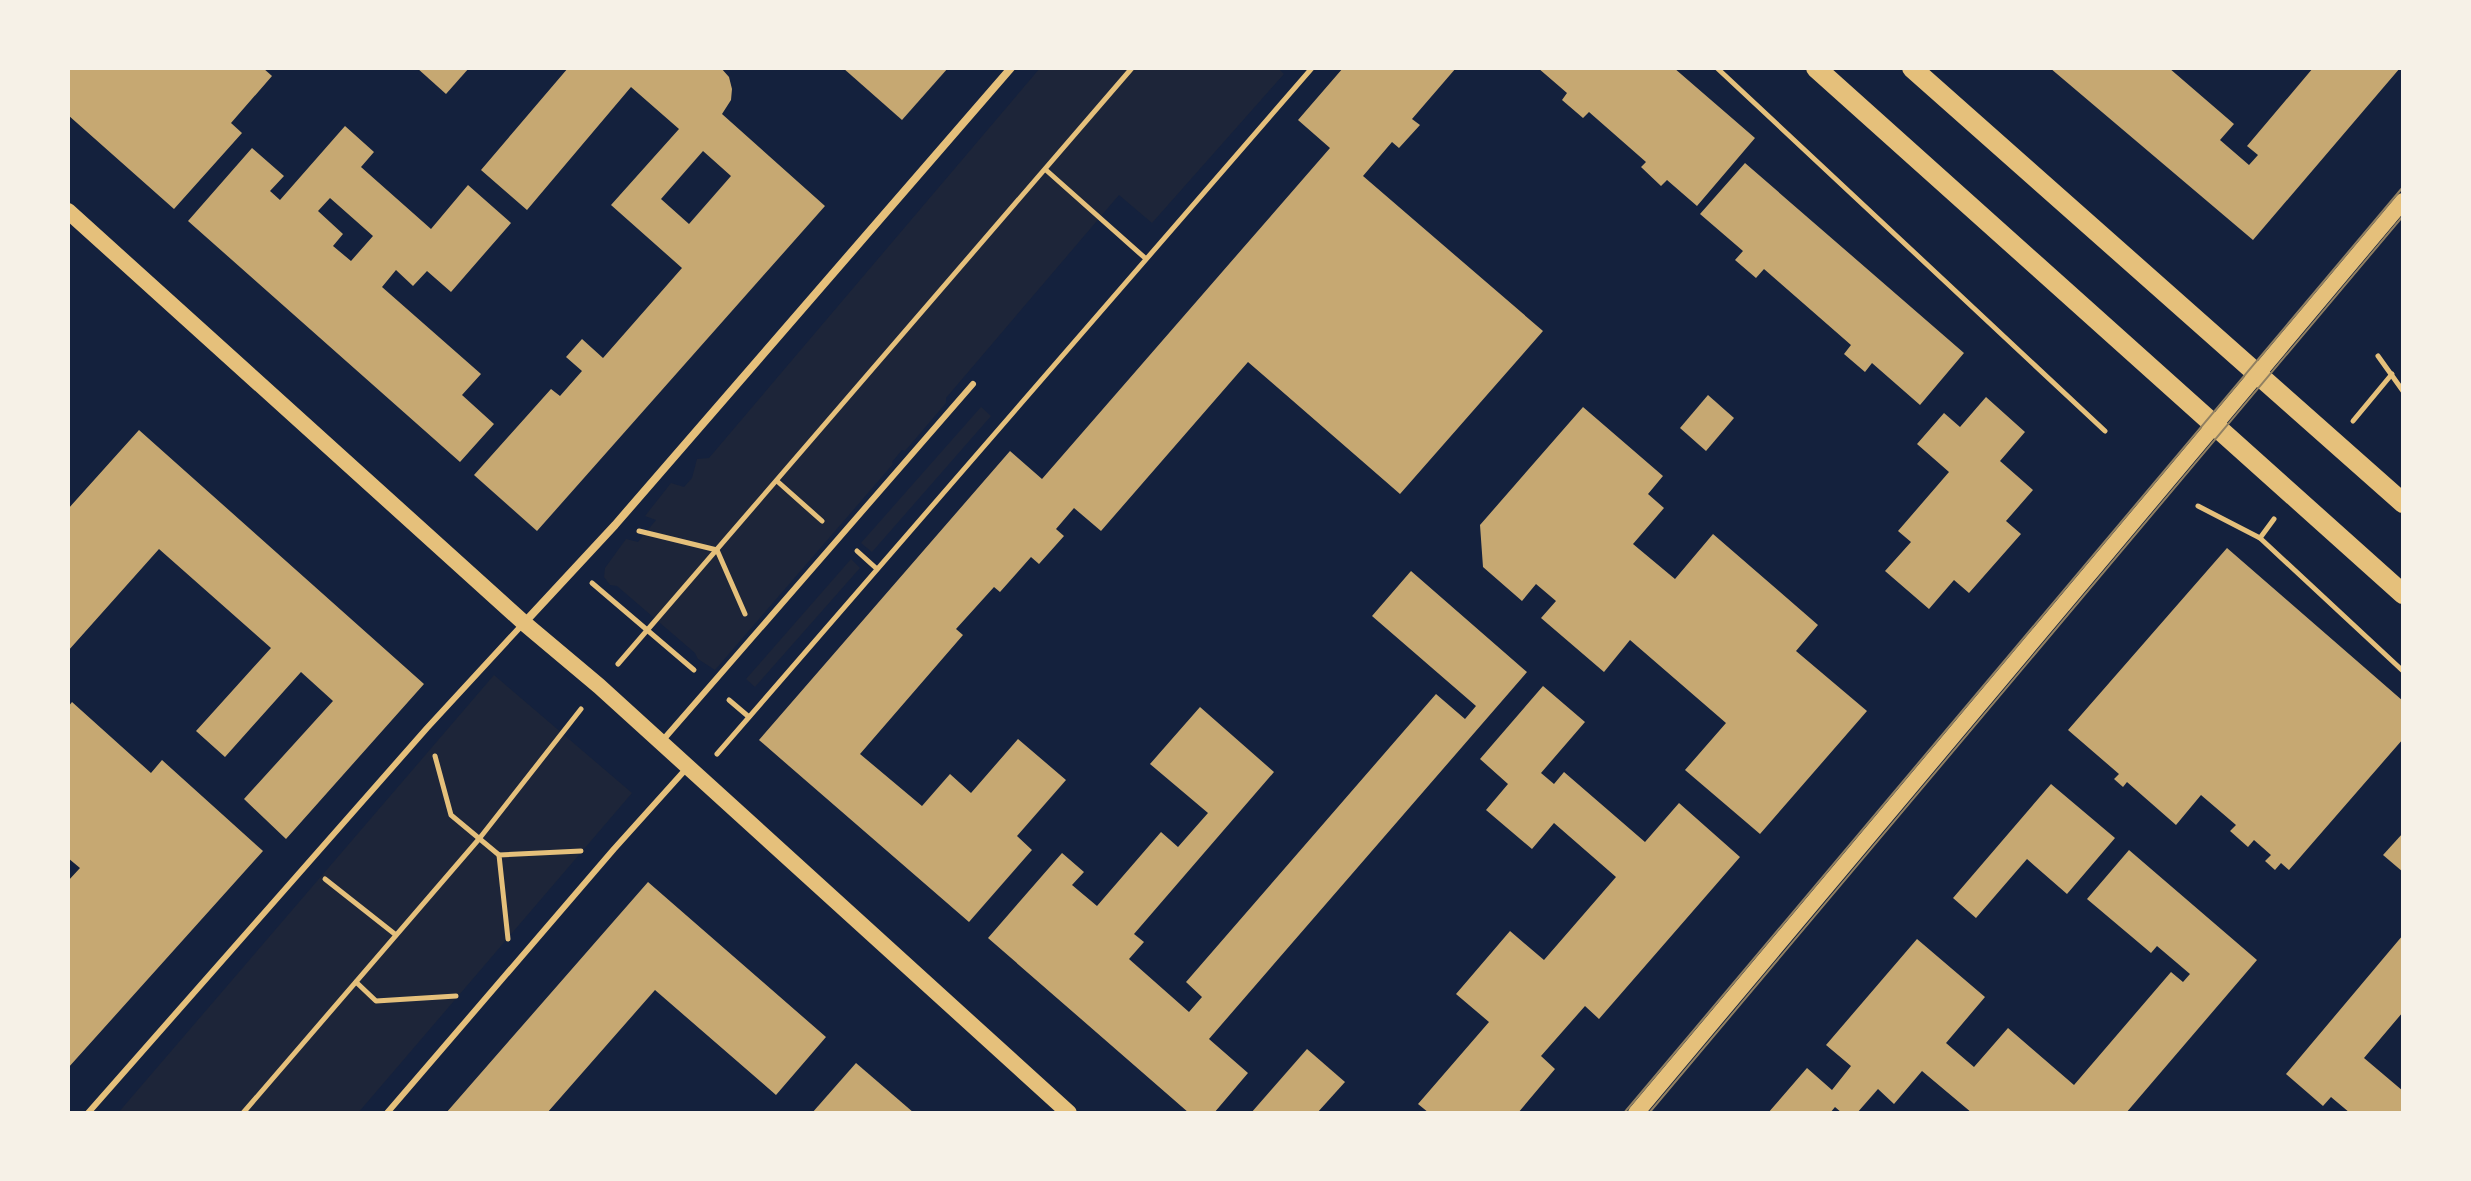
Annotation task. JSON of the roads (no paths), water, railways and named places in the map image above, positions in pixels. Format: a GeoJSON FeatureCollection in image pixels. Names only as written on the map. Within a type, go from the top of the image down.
{"type":"FeatureCollection","features":[{"type":"Feature","properties":{"kind":"main road"},"geometry":{"type":"LineString","coordinates":[[1816,68],[2403,594]]}},
{"type":"Feature","properties":{"kind":"main road"},"geometry":{"type":"LineString","coordinates":[[1915,69],[2403,503]]}},
{"type":"Feature","properties":{"kind":"main road"},"geometry":{"type":"LineString","coordinates":[[1636,1113],[2403,201]]}},
{"type":"Feature","properties":{"kind":"main road"},"geometry":{"type":"LineString","coordinates":[[68,211],[524,623],[599,686],[1069,1113]]}},
{"type":"Feature","properties":{"kind":"street"},"geometry":{"type":"LineString","coordinates":[[524,623],[615,525],[1011,68]]}},
{"type":"Feature","properties":{"kind":"lane"},"geometry":{"type":"LineString","coordinates":[[661,743],[973,384]]}},
{"type":"Feature","properties":{"kind":"lane"},"geometry":{"type":"LineString","coordinates":[[88,1113],[427,728],[524,623]]}},
{"type":"Feature","properties":{"kind":"lane"},"geometry":{"type":"LineString","coordinates":[[387,1113],[614,849],[693,771]]}},
{"type":"Feature","properties":{"kind":"tram line"},"geometry":{"type":"LineString","coordinates":[[1624,1113],[2403,187]]}},
{"type":"Feature","properties":{"kind":"tram line"},"geometry":{"type":"LineString","coordinates":[[1649,1113],[2403,216]]}}]}
